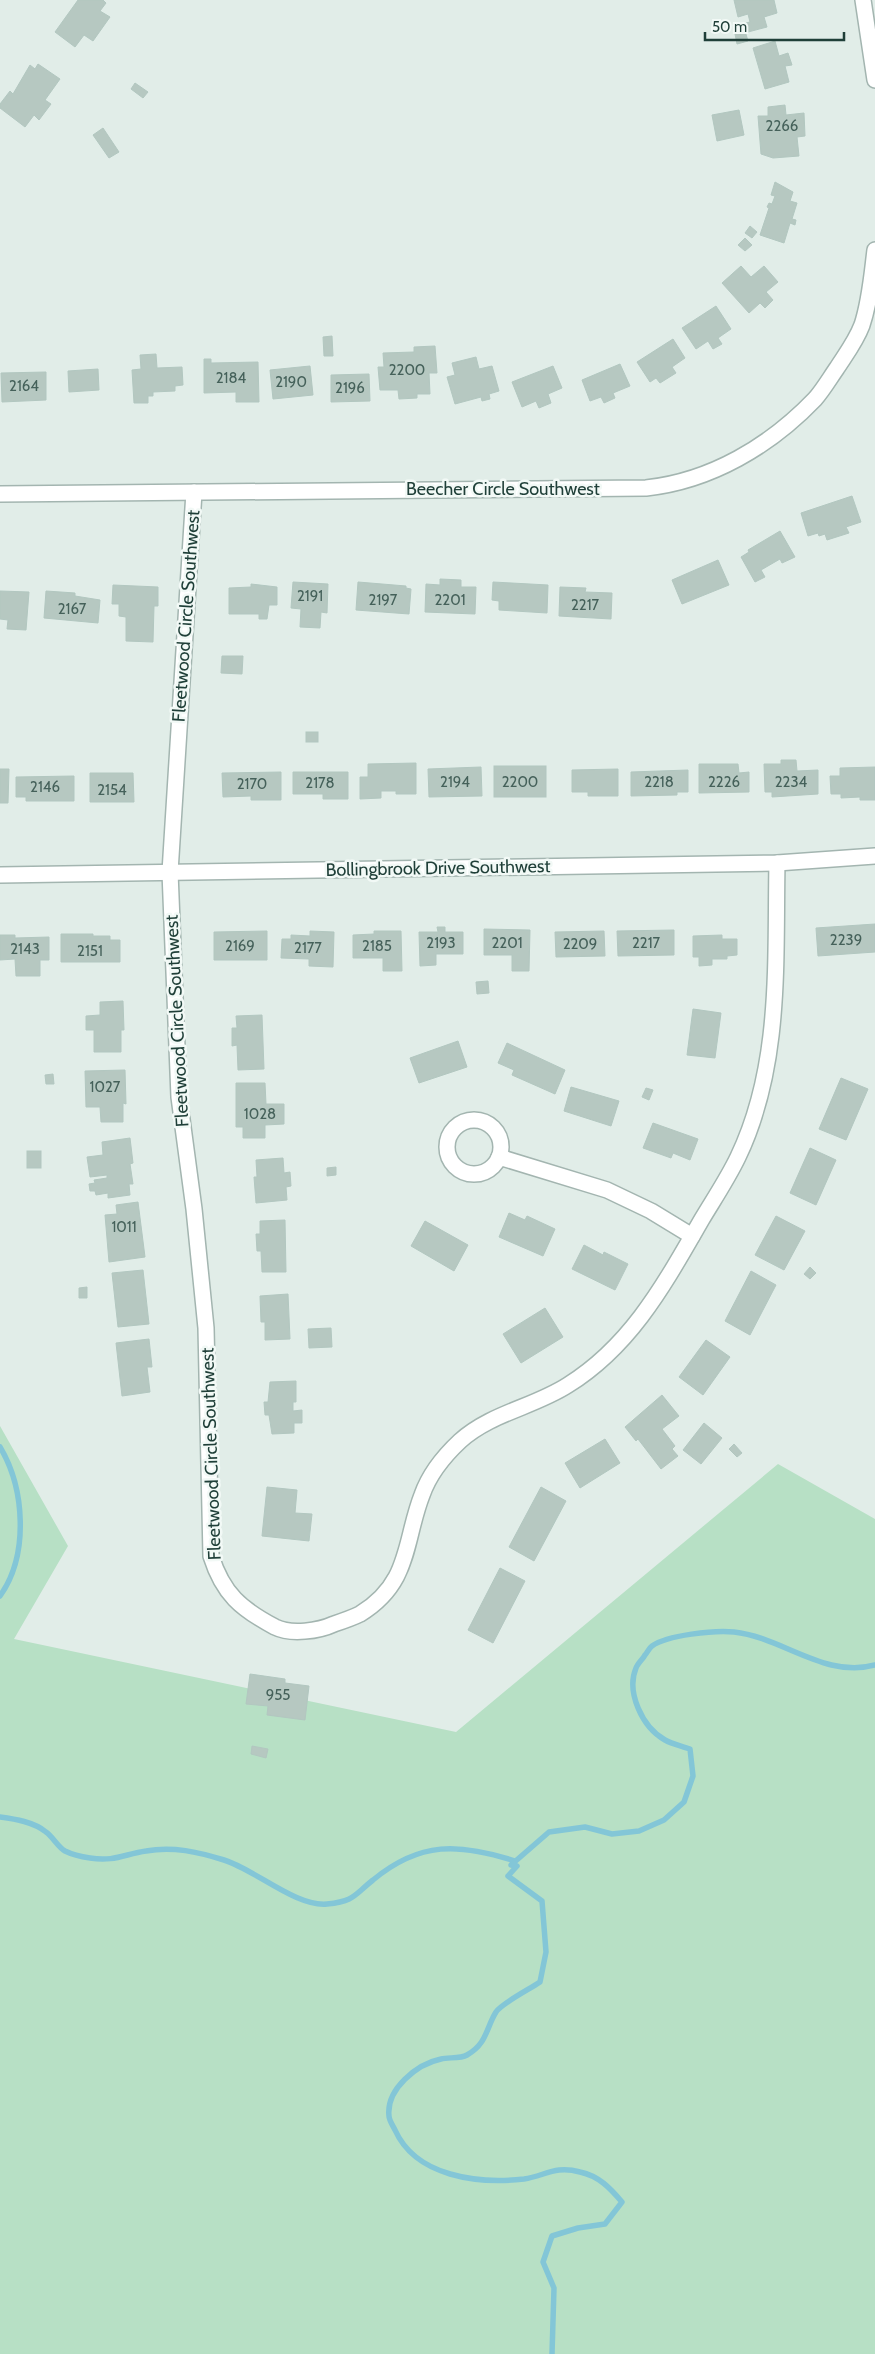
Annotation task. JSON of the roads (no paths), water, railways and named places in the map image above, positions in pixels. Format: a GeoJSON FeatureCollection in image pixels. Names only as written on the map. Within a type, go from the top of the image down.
{"type":"FeatureCollection","features":[{"type":"Feature","properties":{"kind":"street"},"geometry":{"type":"LineString","coordinates":[[863,0],[875,80]]}},
{"type":"Feature","properties":{"kind":"street","name":"Beecher Circle Southwest"},"geometry":{"type":"LineString","coordinates":[[0,494],[646,488],[670,486],[706,474],[765,443],[816,398],[853,343],[862,325],[875,250]]}},
{"type":"Feature","properties":{"kind":"street","name":"Fleetwood Circle Southwest"},"geometry":{"type":"LineString","coordinates":[[194,492],[170,872],[179,1096],[194,1209],[206,1328],[211,1556],[216,1571],[231,1596],[248,1612],[282,1630],[321,1630],[360,1614],[381,1597],[396,1578],[406,1556],[422,1494],[442,1460],[461,1440],[487,1421],[566,1387],[603,1361],[639,1322],[739,1156],[766,1081],[773,1029],[777,863]]}},
{"type":"Feature","properties":{"kind":"street","name":"Bollingbrook Drive Southwest"},"geometry":{"type":"LineString","coordinates":[[0,875],[777,863],[875,856]]}},
{"type":"Feature","properties":{"kind":"street"},"geometry":{"type":"LineString","coordinates":[[499,1156],[607,1190],[651,1211],[692,1236]]}},
{"type":"Feature","properties":{"kind":"waterway"},"geometry":{"type":"LineString","coordinates":[[0,1447],[15,1482],[20,1522],[16,1561],[9,1580],[0,1596]]}},
{"type":"Feature","properties":{"kind":"waterway"},"geometry":{"type":"LineString","coordinates":[[552,2354],[554,2288],[543,2262],[552,2236],[578,2228],[605,2224],[622,2202],[608,2187],[593,2176],[571,2170],[557,2170],[524,2179],[487,2180],[450,2174],[433,2167],[418,2158],[405,2146],[395,2130],[389,2116],[392,2096],[405,2079],[422,2066],[441,2059],[464,2056],[474,2051],[482,2041],[499,2008],[540,1982],[546,1952],[542,1901],[508,1876],[517,1866],[511,1865],[549,1832],[585,1827],[612,1834],[639,1831],[664,1820],[684,1802],[693,1776],[690,1749],[668,1741],[649,1727],[638,1708],[635,1698],[633,1677],[638,1664],[651,1647],[659,1642],[680,1636],[734,1632],[752,1635],[821,1662],[857,1668],[875,1665]]}},
{"type":"Feature","properties":{"kind":"waterway"},"geometry":{"type":"LineString","coordinates":[[0,1817],[30,1823],[49,1834],[65,1851],[87,1858],[106,1859],[166,1849],[195,1852],[214,1857],[236,1865],[302,1900],[315,1903],[336,1903],[349,1899],[390,1867],[424,1852],[458,1849],[476,1851],[515,1861]]}}]}
